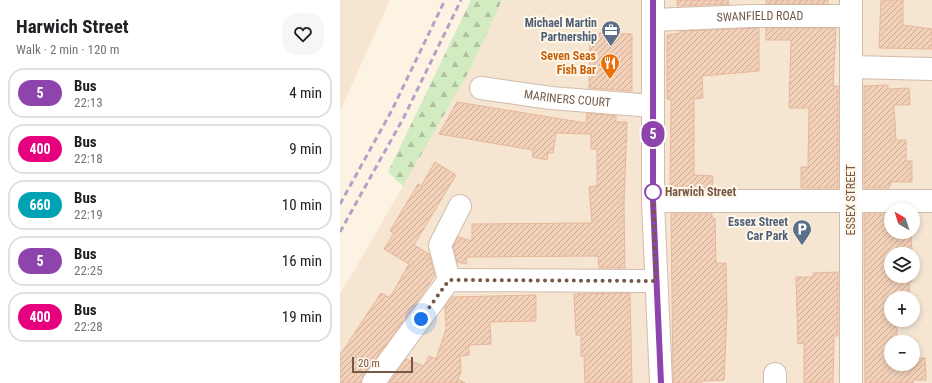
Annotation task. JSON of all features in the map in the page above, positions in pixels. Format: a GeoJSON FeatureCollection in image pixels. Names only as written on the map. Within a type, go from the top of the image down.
{"type":"FeatureCollection","features":[{"type":"Feature","properties":{"kind":"street","name":"SWANFIELD ROAD"},"geometry":{"type":"LineString","coordinates":[[653,10],[751,16],[850,8]]}},
{"type":"Feature","properties":{"kind":"street","name":"ESSEX STREET"},"geometry":{"type":"LineString","coordinates":[[850,8],[852,383]]}},
{"type":"Feature","properties":{"kind":"street"},"geometry":{"type":"LineString","coordinates":[[653,10],[653,201],[661,383]]}},
{"type":"Feature","properties":{"kind":"street"},"geometry":{"type":"LineString","coordinates":[[851,67],[932,70]]}},
{"type":"Feature","properties":{"kind":"street","name":"MARINERS COURT"},"geometry":{"type":"LineString","coordinates":[[481,88],[551,98],[653,106]]}},
{"type":"Feature","properties":{"kind":"street"},"geometry":{"type":"LineString","coordinates":[[653,201],[932,201]]}},
{"type":"Feature","properties":{"kind":"street"},"geometry":{"type":"LineString","coordinates":[[449,280],[440,245],[460,206]]}},
{"type":"Feature","properties":{"kind":"street"},"geometry":{"type":"LineString","coordinates":[[449,280],[656,281]]}},
{"type":"Feature","properties":{"kind":"street"},"geometry":{"type":"LineString","coordinates":[[373,383],[449,280]]}},
{"type":"Feature","properties":{"kind":"shaded area"},"geometry":{"type":"Polygon","coordinates":[[[340,0],[390,0],[340,111],[340,0]]]}},
{"type":"Feature","properties":{"kind":"shaded area"},"geometry":{"type":"Polygon","coordinates":[[[502,0],[932,0],[932,383],[340,383],[340,293],[472,66],[502,0]]]}},
{"type":"Feature","properties":{"kind":"green space"},"geometry":{"type":"Polygon","coordinates":[[[471,0],[502,0],[472,66],[403,186],[388,172],[471,0]]]}},
{"type":"Feature","properties":{"kind":"building"},"geometry":{"type":"Polygon","coordinates":[[[677,0],[728,0],[729,4],[677,6],[677,0]]]}},
{"type":"Feature","properties":{"kind":"building"},"geometry":{"type":"Polygon","coordinates":[[[766,0],[828,0],[828,4],[766,4],[766,0]]]}},
{"type":"Feature","properties":{"kind":"building"},"geometry":{"type":"Polygon","coordinates":[[[881,0],[903,0],[903,25],[932,29],[932,49],[879,48],[881,0]]]}},
{"type":"Feature","properties":{"kind":"building"},"geometry":{"type":"Polygon","coordinates":[[[759,28],[759,71],[702,76],[703,98],[694,99],[694,175],[713,176],[712,188],[670,188],[671,100],[667,99],[667,35],[680,33],[680,31],[759,28]]]}},
{"type":"Feature","properties":{"kind":"building"},"geometry":{"type":"Polygon","coordinates":[[[766,28],[836,28],[833,86],[838,86],[838,188],[801,188],[801,167],[808,167],[809,108],[789,108],[791,40],[766,40],[766,28]]]}},
{"type":"Feature","properties":{"kind":"building"},"geometry":{"type":"Polygon","coordinates":[[[599,33],[632,34],[632,91],[589,88],[590,37],[599,37],[599,33]]]}},
{"type":"Feature","properties":{"kind":"building"},"geometry":{"type":"Polygon","coordinates":[[[888,85],[888,89],[909,88],[910,105],[894,105],[896,140],[906,140],[906,161],[912,161],[912,182],[891,182],[889,188],[864,188],[864,86],[888,85]]]}},
{"type":"Feature","properties":{"kind":"building"},"geometry":{"type":"Polygon","coordinates":[[[457,102],[586,123],[587,113],[616,116],[616,122],[627,122],[624,205],[625,268],[599,268],[598,256],[467,257],[466,264],[457,262],[453,246],[458,237],[472,241],[472,224],[592,223],[589,187],[597,186],[597,149],[591,149],[591,134],[556,133],[553,153],[548,153],[547,160],[532,157],[533,150],[439,134],[457,102]]]}},
{"type":"Feature","properties":{"kind":"building"},"geometry":{"type":"Polygon","coordinates":[[[435,162],[456,175],[414,245],[429,254],[435,275],[363,376],[361,383],[340,383],[340,355],[381,293],[388,297],[392,294],[409,264],[384,249],[394,233],[390,231],[418,184],[421,186],[435,162]]]}},
{"type":"Feature","properties":{"kind":"building"},"geometry":{"type":"Polygon","coordinates":[[[671,214],[712,214],[712,218],[715,218],[716,263],[726,263],[727,313],[724,380],[701,381],[701,383],[673,383],[671,214]]]}},
{"type":"Feature","properties":{"kind":"building"},"geometry":{"type":"Polygon","coordinates":[[[864,214],[884,214],[884,239],[911,239],[912,247],[884,247],[884,283],[909,283],[910,291],[884,291],[884,327],[897,327],[897,335],[884,335],[884,371],[920,371],[920,358],[925,358],[926,380],[913,380],[913,383],[865,383],[864,214]]]}},
{"type":"Feature","properties":{"kind":"building"},"geometry":{"type":"Polygon","coordinates":[[[838,272],[838,336],[834,336],[833,383],[804,383],[804,343],[798,344],[796,277],[813,277],[813,273],[838,272]]]}},
{"type":"Feature","properties":{"kind":"building"},"geometry":{"type":"Polygon","coordinates":[[[630,293],[632,383],[585,383],[584,356],[581,356],[581,335],[576,335],[574,294],[630,293]]]}},
{"type":"Feature","properties":{"kind":"building"},"geometry":{"type":"Polygon","coordinates":[[[536,295],[536,321],[490,322],[491,344],[469,345],[469,355],[460,356],[461,372],[458,379],[465,383],[389,383],[406,359],[424,366],[429,356],[436,359],[446,329],[445,306],[452,297],[536,295]]]}},
{"type":"Feature","properties":{"kind":"railway"},"geometry":{"type":"LineString","coordinates":[[340,204],[392,110],[445,0]]}},
{"type":"Feature","properties":{"kind":"railway"},"geometry":{"type":"LineString","coordinates":[[340,232],[404,117],[461,0]]}},
{"type":"Feature","properties":{"kind":"bus line","name":"5"},"geometry":{"type":"LineString","coordinates":[[653,0],[653,201],[661,383]]}},
{"type":"Feature","properties":{"kind":"place","name":"Michael Martin Partnership"},"geometry":{"type":"Point","coordinates":[611,47]}},
{"type":"Feature","properties":{"kind":"place","name":"Seven Seas Fish Bar"},"geometry":{"type":"Point","coordinates":[610,80]}},
{"type":"Feature","properties":{"kind":"place","name":"Harwich Street"},"geometry":{"type":"Point","coordinates":[653,192]}},
{"type":"Feature","properties":{"kind":"place","name":"Essex Street Car Park"},"geometry":{"type":"Point","coordinates":[802,246]}},
{"type":"Feature","properties":{"kind":"route"},"geometry":{"type":"LineString","coordinates":[[421,319],[449,280],[656,281],[653,187],[653,192]]}}]}
